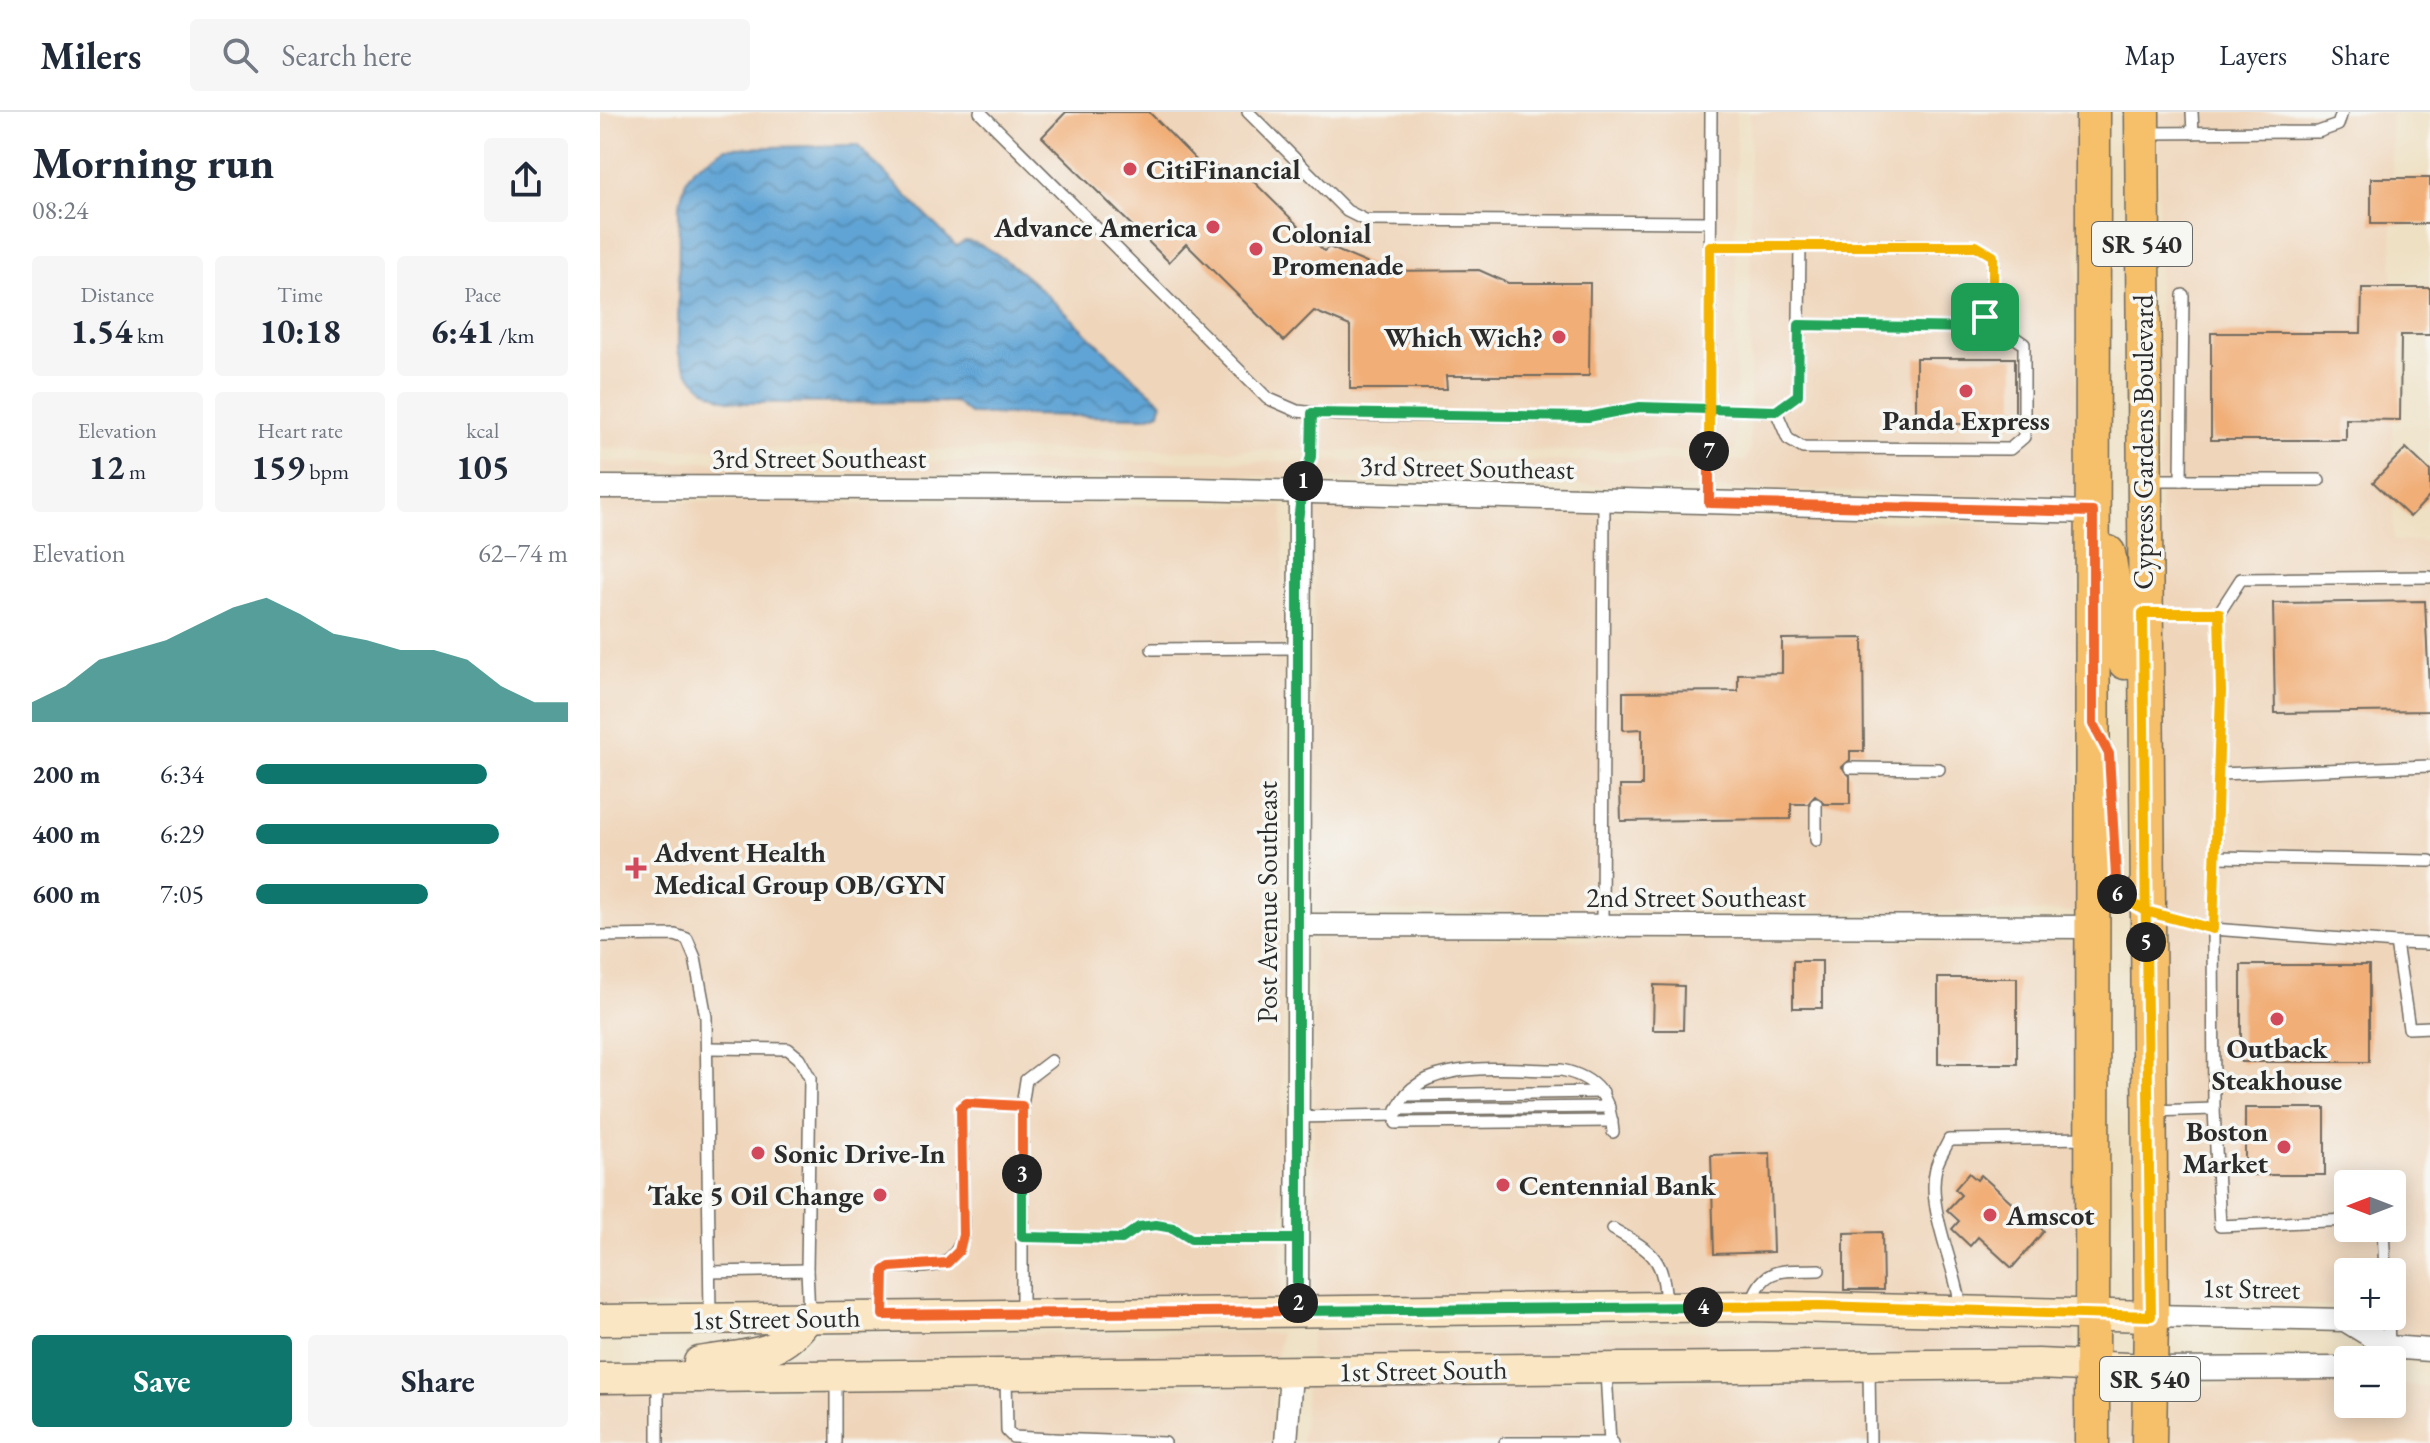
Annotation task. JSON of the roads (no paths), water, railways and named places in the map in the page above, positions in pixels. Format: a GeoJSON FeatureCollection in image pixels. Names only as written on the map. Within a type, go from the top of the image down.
{"type":"FeatureCollection","features":[{"type":"Feature","properties":{"kind":"main road","name":"Cypress Gardens Boulevard"},"geometry":{"type":"LineString","coordinates":[[2092,1443],[2093,112]]}},
{"type":"Feature","properties":{"kind":"main road","name":"Cypress Gardens Boulevard"},"geometry":{"type":"LineString","coordinates":[[2142,123],[2145,911],[2151,1316],[2149,1443]]}},
{"type":"Feature","properties":{"kind":"main road"},"geometry":{"type":"LineString","coordinates":[[2093,512],[2111,561],[2137,728],[2145,734]]}},
{"type":"Feature","properties":{"kind":"main road"},"geometry":{"type":"LineString","coordinates":[[2093,724],[2109,754],[2117,894],[2145,911]]}},
{"type":"Feature","properties":{"kind":"main road","name":"1st Street South"},"geometry":{"type":"LineString","coordinates":[[600,1320],[1751,1306],[2151,1316]]}},
{"type":"Feature","properties":{"kind":"main road"},"geometry":{"type":"LineString","coordinates":[[658,1377],[698,1362],[779,1348],[795,1336],[809,1316]]}},
{"type":"Feature","properties":{"kind":"main road","name":"1st Street South"},"geometry":{"type":"LineString","coordinates":[[600,1378],[2038,1364],[2150,1369]]}},
{"type":"Feature","properties":{"kind":"street","name":"3rd Street Southeast"},"geometry":{"type":"LineString","coordinates":[[600,487],[1300,493],[2093,512]]}},
{"type":"Feature","properties":{"kind":"street","name":"Post Avenue Southeast"},"geometry":{"type":"LineString","coordinates":[[1297,1311],[1300,493]]}},
{"type":"Feature","properties":{"kind":"street","name":"2nd Street Southeast"},"geometry":{"type":"LineString","coordinates":[[1299,925],[2093,927]]}},
{"type":"Feature","properties":{"kind":"street","name":"1st Street"},"geometry":{"type":"LineString","coordinates":[[2151,1316],[2345,1320],[2373,1346]]}},
{"type":"Feature","properties":{"kind":"street","name":"1st Street"},"geometry":{"type":"LineString","coordinates":[[2406,1352],[2430,1350]]}},
{"type":"Feature","properties":{"kind":"street"},"geometry":{"type":"LineString","coordinates":[[2150,1369],[2334,1368]]}},
{"type":"Feature","properties":{"kind":"street"},"geometry":{"type":"LineString","coordinates":[[1286,1443],[1291,1373]]}},
{"type":"Feature","properties":{"kind":"lane"},"geometry":{"type":"LineString","coordinates":[[980,112],[1267,398],[1278,406],[1312,413],[1588,417],[1640,407],[1776,411],[1798,395],[1800,246]]}},
{"type":"Feature","properties":{"kind":"lane"},"geometry":{"type":"LineString","coordinates":[[1248,112],[1347,211],[1365,220],[1710,222]]}},
{"type":"Feature","properties":{"kind":"lane"},"geometry":{"type":"LineString","coordinates":[[1709,503],[1711,112]]}},
{"type":"Feature","properties":{"kind":"lane"},"geometry":{"type":"LineString","coordinates":[[2192,112],[2193,133]]}},
{"type":"Feature","properties":{"kind":"lane"},"geometry":{"type":"LineString","coordinates":[[2142,123],[2193,133],[2318,132],[2338,125],[2342,112]]}},
{"type":"Feature","properties":{"kind":"lane"},"geometry":{"type":"LineString","coordinates":[[1710,246],[1976,246],[1993,256],[1993,309],[1975,328],[1799,325]]}},
{"type":"Feature","properties":{"kind":"lane"},"geometry":{"type":"LineString","coordinates":[[2181,480],[2183,295]]}},
{"type":"Feature","properties":{"kind":"lane"},"geometry":{"type":"LineString","coordinates":[[1776,411],[1788,439],[1803,448],[2010,449],[2024,437],[2024,344],[1985,317]]}},
{"type":"Feature","properties":{"kind":"lane"},"geometry":{"type":"LineString","coordinates":[[1300,493],[1311,457],[1312,413]]}},
{"type":"Feature","properties":{"kind":"lane"},"geometry":{"type":"LineString","coordinates":[[2142,480],[2319,480]]}},
{"type":"Feature","properties":{"kind":"lane"},"geometry":{"type":"LineString","coordinates":[[1602,927],[1604,501]]}},
{"type":"Feature","properties":{"kind":"lane"},"geometry":{"type":"LineString","coordinates":[[2334,1221],[2220,1226],[2214,1109],[2213,929],[2219,774],[2219,613],[2241,579],[2430,577]]}},
{"type":"Feature","properties":{"kind":"lane"},"geometry":{"type":"LineString","coordinates":[[2143,613],[2219,613]]}},
{"type":"Feature","properties":{"kind":"lane"},"geometry":{"type":"LineString","coordinates":[[1152,649],[1298,648]]}},
{"type":"Feature","properties":{"kind":"lane"},"geometry":{"type":"LineString","coordinates":[[2219,774],[2430,766]]}},
{"type":"Feature","properties":{"kind":"lane"},"geometry":{"type":"LineString","coordinates":[[1850,768],[1939,769]]}},
{"type":"Feature","properties":{"kind":"lane"},"geometry":{"type":"LineString","coordinates":[[1816,804],[1816,840]]}},
{"type":"Feature","properties":{"kind":"lane"},"geometry":{"type":"LineString","coordinates":[[2217,857],[2430,861]]}},
{"type":"Feature","properties":{"kind":"lane"},"geometry":{"type":"LineString","coordinates":[[2145,911],[2213,929],[2430,944]]}},
{"type":"Feature","properties":{"kind":"lane"},"geometry":{"type":"LineString","coordinates":[[600,936],[675,935],[687,939],[695,958],[706,1017],[710,1320]]}},
{"type":"Feature","properties":{"kind":"lane"},"geometry":{"type":"LineString","coordinates":[[2396,943],[2409,1028],[2430,1027]]}},
{"type":"Feature","properties":{"kind":"lane"},"geometry":{"type":"LineString","coordinates":[[707,1048],[788,1049],[799,1058],[810,1078],[809,1316]]}},
{"type":"Feature","properties":{"kind":"lane"},"geometry":{"type":"LineString","coordinates":[[1022,1314],[1022,1106],[1026,1080],[1051,1061]]}},
{"type":"Feature","properties":{"kind":"lane"},"geometry":{"type":"LineString","coordinates":[[1561,1070],[1578,1073],[1603,1092],[1612,1127],[1396,1116],[1406,1095],[1420,1082],[1445,1071],[1561,1070]]}},
{"type":"Feature","properties":{"kind":"lane"},"geometry":{"type":"LineString","coordinates":[[1406,1095],[1603,1092]]}},
{"type":"Feature","properties":{"kind":"lane"},"geometry":{"type":"LineString","coordinates":[[883,1315],[884,1271],[890,1267],[947,1263],[959,1251],[963,1235],[961,1107],[967,1103],[1022,1106]]}},
{"type":"Feature","properties":{"kind":"lane"},"geometry":{"type":"LineString","coordinates":[[1297,1117],[1609,1107]]}},
{"type":"Feature","properties":{"kind":"lane"},"geometry":{"type":"LineString","coordinates":[[2147,1111],[2214,1109]]}},
{"type":"Feature","properties":{"kind":"lane"},"geometry":{"type":"LineString","coordinates":[[1962,1310],[1959,1282],[1937,1221],[1935,1170],[1949,1140],[2093,1138]]}},
{"type":"Feature","properties":{"kind":"lane"},"geometry":{"type":"LineString","coordinates":[[1022,1237],[1122,1239],[1139,1227],[1156,1225],[1173,1228],[1191,1239],[1297,1239]]}},
{"type":"Feature","properties":{"kind":"lane"},"geometry":{"type":"LineString","coordinates":[[1613,1229],[1644,1247],[1661,1265],[1666,1308]]}},
{"type":"Feature","properties":{"kind":"lane"},"geometry":{"type":"LineString","coordinates":[[710,1272],[807,1270]]}},
{"type":"Feature","properties":{"kind":"lane"},"geometry":{"type":"LineString","coordinates":[[1751,1306],[1759,1284],[1773,1272],[1819,1270]]}},
{"type":"Feature","properties":{"kind":"lane"},"geometry":{"type":"LineString","coordinates":[[1869,1367],[1870,1443]]}},
{"type":"Feature","properties":{"kind":"lane"},"geometry":{"type":"LineString","coordinates":[[1505,1443],[1612,1443],[1606,1369]]}},
{"type":"Feature","properties":{"kind":"lane"},"geometry":{"type":"LineString","coordinates":[[836,1375],[836,1443]]}},
{"type":"Feature","properties":{"kind":"lane"},"geometry":{"type":"LineString","coordinates":[[1006,1375],[1007,1431],[1013,1437],[1052,1441],[1165,1443]]}},
{"type":"Feature","properties":{"kind":"lane"},"geometry":{"type":"LineString","coordinates":[[658,1377],[658,1443]]}},
{"type":"Feature","properties":{"kind":"water"},"geometry":{"type":"Polygon","coordinates":[[[857,145],[956,246],[965,241],[984,247],[1033,283],[1156,396],[1162,403],[1160,412],[1147,417],[970,414],[955,402],[742,403],[710,393],[694,380],[678,351],[679,205],[686,180],[695,167],[726,148],[857,145]]]}},
{"type":"Feature","properties":{"kind":"place","name":"CitiFinancial"},"geometry":{"type":"Point","coordinates":[1130,169]}},
{"type":"Feature","properties":{"kind":"place","name":"Advance America"},"geometry":{"type":"Point","coordinates":[1213,227]}},
{"type":"Feature","properties":{"kind":"place","name":"Colonial Promenade"},"geometry":{"type":"Point","coordinates":[1256,249]}},
{"type":"Feature","properties":{"kind":"place","name":"Which Wich?"},"geometry":{"type":"Point","coordinates":[1559,337]}},
{"type":"Feature","properties":{"kind":"place","name":"Panda Express"},"geometry":{"type":"Point","coordinates":[1966,391]}},
{"type":"Feature","properties":{"kind":"place","name":"Advent Health Medical Group OB/GYN"},"geometry":{"type":"Point","coordinates":[636,868]}},
{"type":"Feature","properties":{"kind":"place","name":"Outback Steakhouse"},"geometry":{"type":"Point","coordinates":[2277,1019]}},
{"type":"Feature","properties":{"kind":"place","name":"Boston Market"},"geometry":{"type":"Point","coordinates":[2284,1147]}},
{"type":"Feature","properties":{"kind":"place","name":"Sonic Drive-In"},"geometry":{"type":"Point","coordinates":[758,1153]}},
{"type":"Feature","properties":{"kind":"place","name":"Centennial Bank"},"geometry":{"type":"Point","coordinates":[1503,1185]}},
{"type":"Feature","properties":{"kind":"place","name":"Take 5 Oil Change"},"geometry":{"type":"Point","coordinates":[880,1195]}},
{"type":"Feature","properties":{"kind":"place","name":"Amscot"},"geometry":{"type":"Point","coordinates":[1990,1215]}}]}
